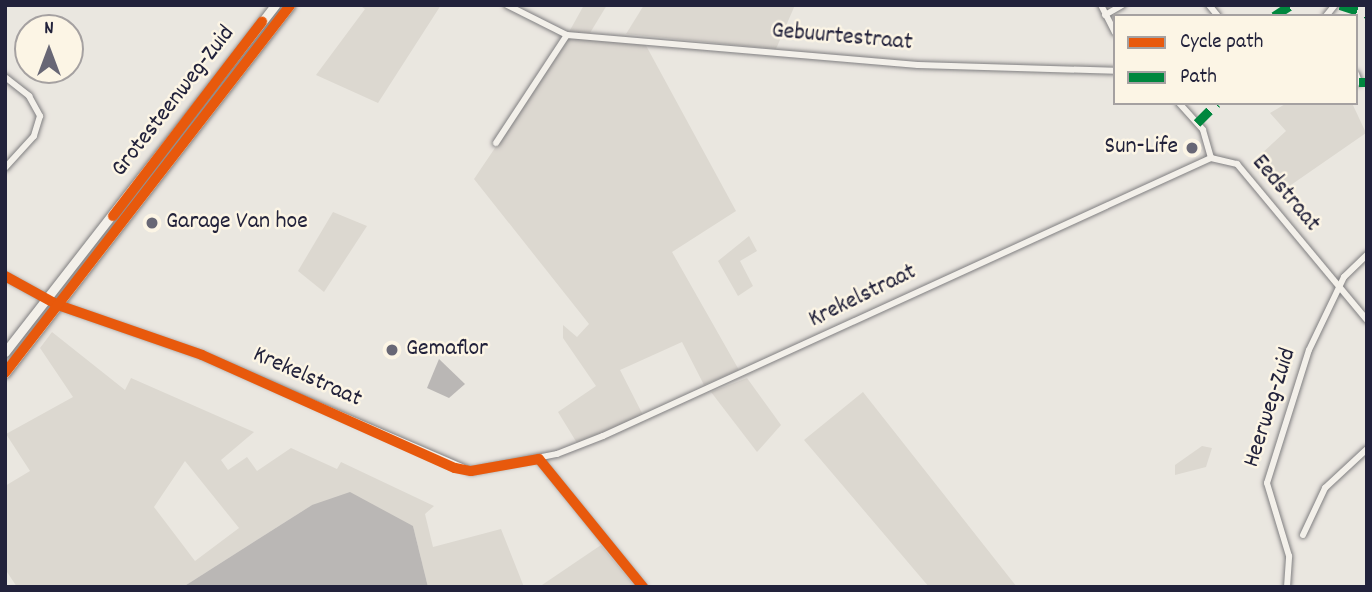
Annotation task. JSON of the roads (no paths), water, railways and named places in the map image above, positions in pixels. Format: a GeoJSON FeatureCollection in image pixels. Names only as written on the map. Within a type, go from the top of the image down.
{"type":"FeatureCollection","features":[{"type":"Feature","properties":{"kind":"highway","name":"Grotesteenweg-Zuid"},"geometry":{"type":"LineString","coordinates":[[5,352],[275,5]]}},
{"type":"Feature","properties":{"kind":"highway","name":"Grotesteenweg-Zuid"},"geometry":{"type":"LineString","coordinates":[[5,373],[290,5]]}},
{"type":"Feature","properties":{"kind":"street","name":"Gebuurtestraat"},"geometry":{"type":"LineString","coordinates":[[507,5],[567,35],[918,65],[1113,71]]}},
{"type":"Feature","properties":{"kind":"street"},"geometry":{"type":"LineString","coordinates":[[1101,5],[1113,29]]}},
{"type":"Feature","properties":{"kind":"street"},"geometry":{"type":"LineString","coordinates":[[1105,15],[1122,5]]}},
{"type":"Feature","properties":{"kind":"street"},"geometry":{"type":"LineString","coordinates":[[496,143],[567,35]]}},
{"type":"Feature","properties":{"kind":"street"},"geometry":{"type":"LineString","coordinates":[[5,77],[29,96],[40,116],[34,136],[5,168]]}},
{"type":"Feature","properties":{"kind":"street","name":"Eedstraat"},"geometry":{"type":"LineString","coordinates":[[1182,105],[1203,130],[1211,158],[1237,164],[1367,320]]}},
{"type":"Feature","properties":{"kind":"street","name":"Krekelstraat"},"geometry":{"type":"LineString","coordinates":[[5,276],[58,305],[202,355],[455,468],[471,471],[539,458],[765,364],[1211,158]]}},
{"type":"Feature","properties":{"kind":"street","name":"Heerweg-Zuid"},"geometry":{"type":"LineString","coordinates":[[1287,587],[1289,556],[1267,483],[1309,350],[1339,285],[1367,255]]}},
{"type":"Feature","properties":{"kind":"street"},"geometry":{"type":"LineString","coordinates":[[1303,535],[1325,488],[1367,449]]}},
{"type":"Feature","properties":{"kind":"street"},"geometry":{"type":"LineString","coordinates":[[539,458],[643,587]]}},
{"type":"Feature","properties":{"kind":"place","name":"Sun-Life"},"geometry":{"type":"Point","coordinates":[1192,148]}},
{"type":"Feature","properties":{"kind":"place","name":"Garage Van hoe"},"geometry":{"type":"Point","coordinates":[152,223]}},
{"type":"Feature","properties":{"kind":"place","name":"Gemaflor"},"geometry":{"type":"Point","coordinates":[392,350]}}]}
